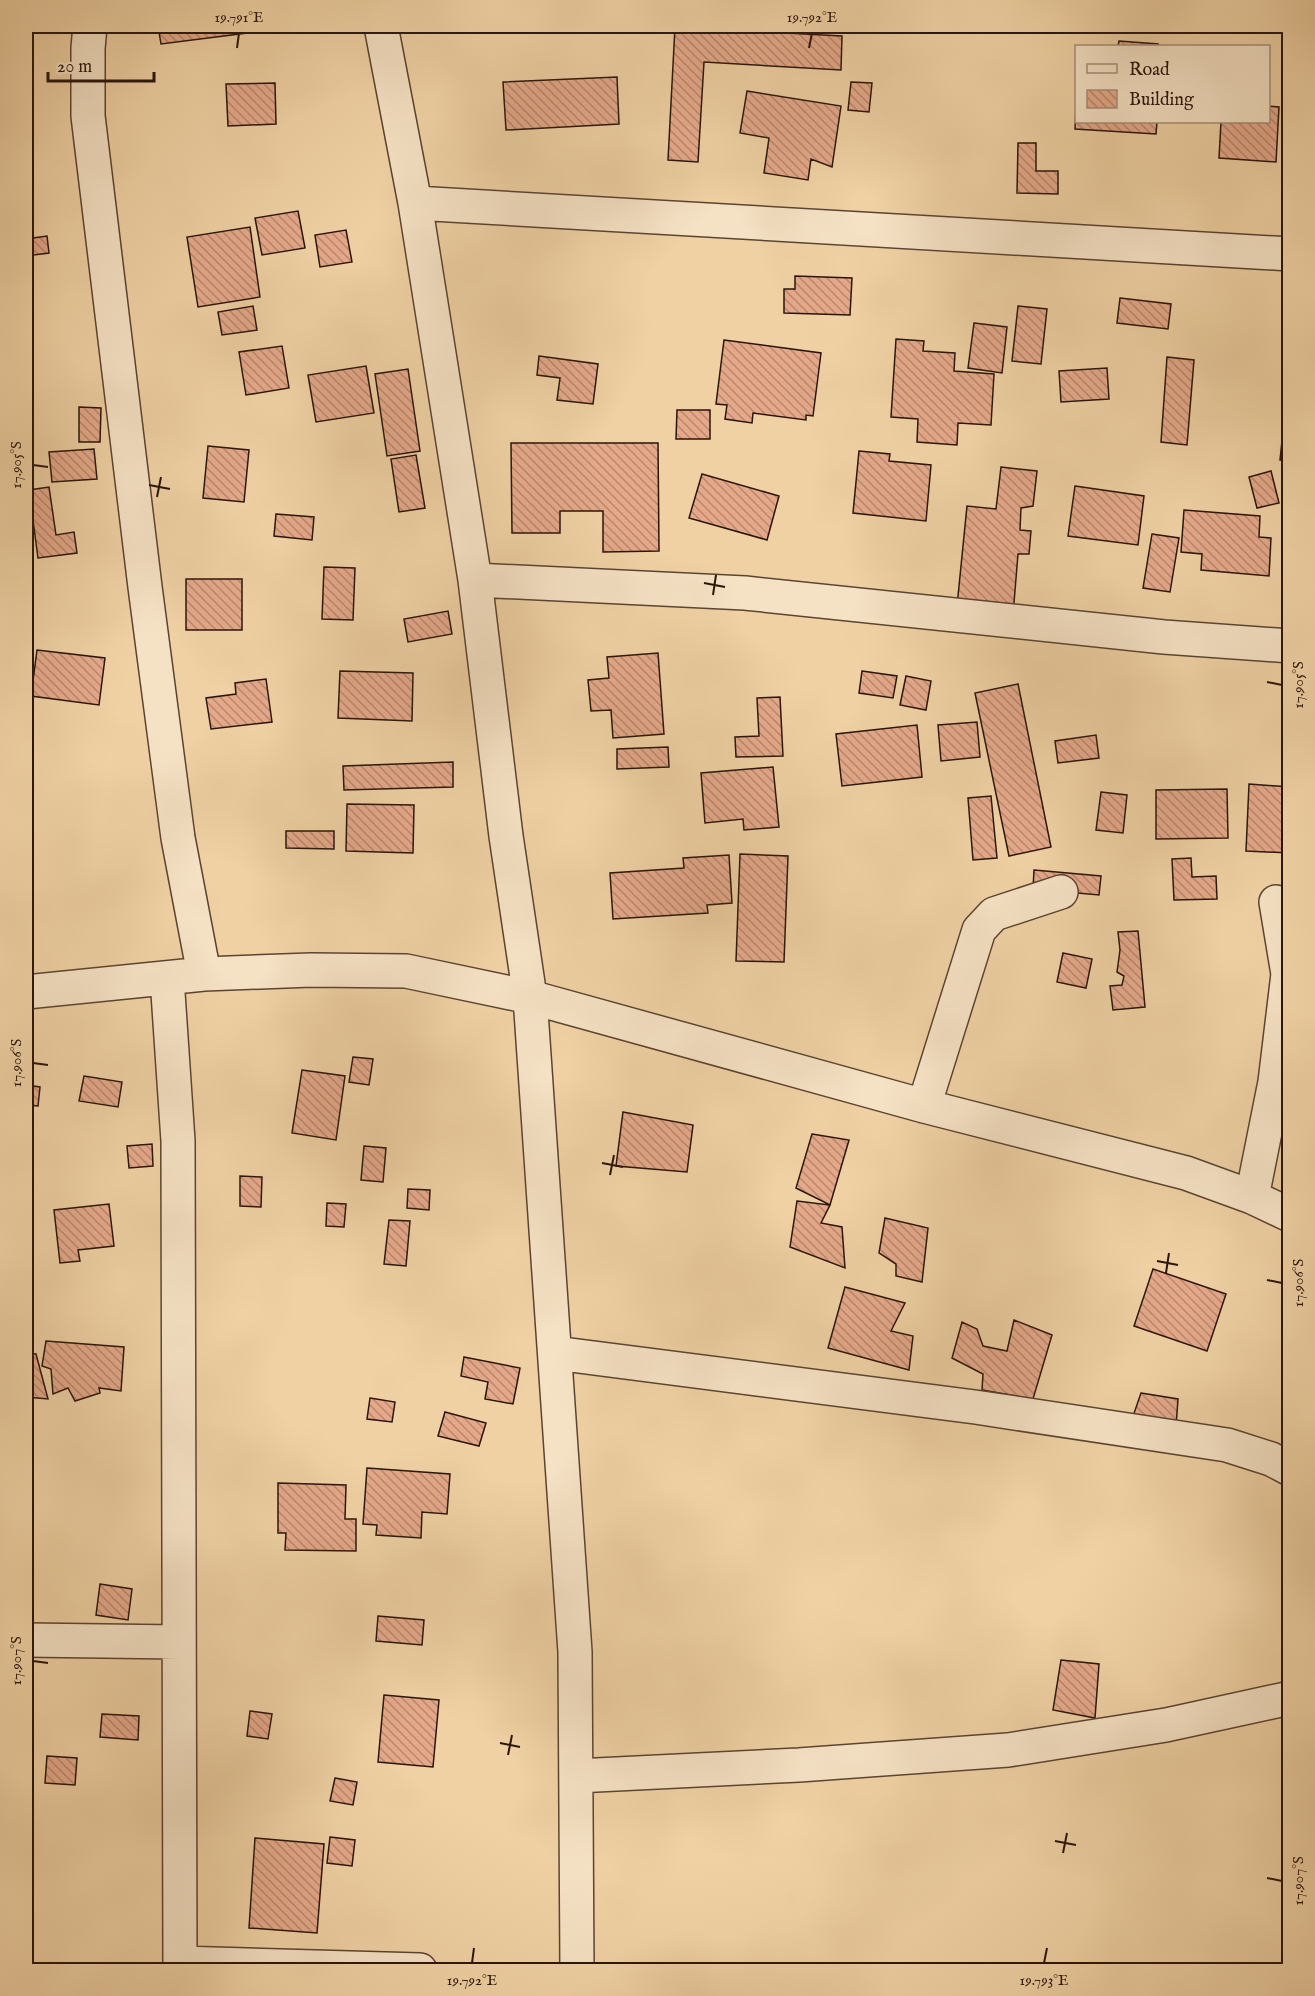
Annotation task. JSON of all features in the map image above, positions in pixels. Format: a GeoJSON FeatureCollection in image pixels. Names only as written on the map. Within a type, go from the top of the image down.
{"type":"FeatureCollection","features":[{"type":"Feature","properties":{"kind":"street"},"geometry":{"type":"LineString","coordinates":[[90,26],[88,116],[143,575],[178,838],[204,974]]}},
{"type":"Feature","properties":{"kind":"street"},"geometry":{"type":"LineString","coordinates":[[381,26],[416,203],[475,580],[506,836],[530,997],[575,1652],[578,1971]]}},
{"type":"Feature","properties":{"kind":"street"},"geometry":{"type":"LineString","coordinates":[[416,203],[1290,254]]}},
{"type":"Feature","properties":{"kind":"street"},"geometry":{"type":"LineString","coordinates":[[475,580],[745,593],[1164,637],[1290,646]]}},
{"type":"Feature","properties":{"kind":"street"},"geometry":{"type":"LineString","coordinates":[[924,1106],[979,930],[994,914],[1060,892]]}},
{"type":"Feature","properties":{"kind":"street"},"geometry":{"type":"LineString","coordinates":[[1252,1197],[1275,1082],[1288,974],[1276,902]]}},
{"type":"Feature","properties":{"kind":"street"},"geometry":{"type":"LineString","coordinates":[[26,992],[204,974],[311,970],[405,971],[530,997],[924,1106],[1186,1173],[1252,1197],[1290,1215]]}},
{"type":"Feature","properties":{"kind":"street"},"geometry":{"type":"LineString","coordinates":[[167,978],[178,1141],[180,1966],[420,1971]]}},
{"type":"Feature","properties":{"kind":"street"},"geometry":{"type":"LineString","coordinates":[[555,1353],[975,1407],[1227,1445],[1271,1459],[1290,1469]]}},
{"type":"Feature","properties":{"kind":"street"},"geometry":{"type":"LineString","coordinates":[[26,1640],[179,1642]]}},
{"type":"Feature","properties":{"kind":"street"},"geometry":{"type":"LineString","coordinates":[[576,1776],[798,1765],[1008,1750],[1166,1725],[1290,1698]]}},
{"type":"Feature","properties":{"kind":"building"},"geometry":{"type":"Polygon","coordinates":[[[158,26],[246,26],[247,33],[161,44],[158,26]]]}},
{"type":"Feature","properties":{"kind":"building"},"geometry":{"type":"Polygon","coordinates":[[[675,27],[842,36],[841,70],[704,62],[698,162],[668,160],[675,27]]]}},
{"type":"Feature","properties":{"kind":"building"},"geometry":{"type":"Polygon","coordinates":[[[1119,41],[1158,44],[1158,45],[1118,45],[1119,41]]]}},
{"type":"Feature","properties":{"kind":"building"},"geometry":{"type":"Polygon","coordinates":[[[1290,44],[1290,165],[1282,164],[1290,44]]]}},
{"type":"Feature","properties":{"kind":"building"},"geometry":{"type":"Polygon","coordinates":[[[617,77],[619,124],[506,130],[503,82],[617,77]]]}},
{"type":"Feature","properties":{"kind":"building"},"geometry":{"type":"Polygon","coordinates":[[[851,82],[872,83],[869,112],[848,110],[851,82]]]}},
{"type":"Feature","properties":{"kind":"building"},"geometry":{"type":"Polygon","coordinates":[[[275,83],[276,124],[228,126],[226,84],[275,83]]]}},
{"type":"Feature","properties":{"kind":"building"},"geometry":{"type":"Polygon","coordinates":[[[747,91],[841,106],[832,167],[811,159],[808,180],[764,173],[769,138],[740,133],[747,91]]]}},
{"type":"Feature","properties":{"kind":"building"},"geometry":{"type":"Polygon","coordinates":[[[1270,106],[1279,107],[1276,162],[1219,158],[1221,123],[1270,123],[1270,106]]]}},
{"type":"Feature","properties":{"kind":"building"},"geometry":{"type":"Polygon","coordinates":[[[1075,123],[1157,123],[1156,134],[1075,129],[1075,123]]]}},
{"type":"Feature","properties":{"kind":"building"},"geometry":{"type":"Polygon","coordinates":[[[1018,143],[1036,143],[1036,171],[1058,171],[1058,194],[1017,193],[1018,143]]]}},
{"type":"Feature","properties":{"kind":"building"},"geometry":{"type":"Polygon","coordinates":[[[298,211],[305,248],[262,255],[255,218],[298,211]]]}},
{"type":"Feature","properties":{"kind":"building"},"geometry":{"type":"Polygon","coordinates":[[[250,227],[260,297],[198,307],[187,237],[250,227]]]}},
{"type":"Feature","properties":{"kind":"building"},"geometry":{"type":"Polygon","coordinates":[[[346,230],[352,262],[320,267],[315,235],[346,230]]]}},
{"type":"Feature","properties":{"kind":"building"},"geometry":{"type":"Polygon","coordinates":[[[47,236],[49,253],[26,256],[26,239],[47,236]]]}},
{"type":"Feature","properties":{"kind":"building"},"geometry":{"type":"Polygon","coordinates":[[[795,276],[852,278],[850,315],[784,313],[784,289],[795,289],[795,276]]]}},
{"type":"Feature","properties":{"kind":"building"},"geometry":{"type":"Polygon","coordinates":[[[1120,298],[1171,304],[1168,329],[1117,323],[1120,298]]]}},
{"type":"Feature","properties":{"kind":"building"},"geometry":{"type":"Polygon","coordinates":[[[253,306],[257,330],[222,335],[218,312],[253,306]]]}},
{"type":"Feature","properties":{"kind":"building"},"geometry":{"type":"Polygon","coordinates":[[[1018,306],[1047,309],[1041,364],[1012,361],[1018,306]]]}},
{"type":"Feature","properties":{"kind":"building"},"geometry":{"type":"Polygon","coordinates":[[[974,323],[1007,327],[1002,373],[968,368],[974,323]]]}},
{"type":"Feature","properties":{"kind":"building"},"geometry":{"type":"Polygon","coordinates":[[[896,339],[924,341],[923,351],[955,353],[954,371],[994,374],[991,425],[958,423],[957,445],[917,442],[918,419],[891,417],[896,339]]]}},
{"type":"Feature","properties":{"kind":"building"},"geometry":{"type":"Polygon","coordinates":[[[724,340],[821,353],[813,416],[806,415],[806,420],[753,413],[752,423],[725,419],[727,405],[716,404],[724,340]]]}},
{"type":"Feature","properties":{"kind":"building"},"geometry":{"type":"Polygon","coordinates":[[[282,346],[289,388],[246,395],[239,352],[282,346]]]}},
{"type":"Feature","properties":{"kind":"building"},"geometry":{"type":"Polygon","coordinates":[[[539,356],[598,364],[593,404],[557,400],[560,378],[537,375],[539,356]]]}},
{"type":"Feature","properties":{"kind":"building"},"geometry":{"type":"Polygon","coordinates":[[[1167,357],[1194,360],[1187,445],[1161,442],[1167,357]]]}},
{"type":"Feature","properties":{"kind":"building"},"geometry":{"type":"Polygon","coordinates":[[[1290,363],[1290,461],[1280,460],[1290,363]]]}},
{"type":"Feature","properties":{"kind":"building"},"geometry":{"type":"Polygon","coordinates":[[[366,366],[374,413],[316,422],[308,375],[366,366]]]}},
{"type":"Feature","properties":{"kind":"building"},"geometry":{"type":"Polygon","coordinates":[[[1107,368],[1109,399],[1061,402],[1059,371],[1107,368]]]}},
{"type":"Feature","properties":{"kind":"building"},"geometry":{"type":"Polygon","coordinates":[[[408,369],[420,451],[387,456],[375,374],[408,369]]]}},
{"type":"Feature","properties":{"kind":"building"},"geometry":{"type":"Polygon","coordinates":[[[79,407],[101,408],[100,442],[79,442],[79,407]]]}},
{"type":"Feature","properties":{"kind":"building"},"geometry":{"type":"Polygon","coordinates":[[[677,410],[710,410],[710,439],[676,439],[677,410]]]}},
{"type":"Feature","properties":{"kind":"building"},"geometry":{"type":"Polygon","coordinates":[[[511,443],[658,443],[659,551],[603,552],[603,511],[560,511],[560,533],[512,533],[511,443]]]}},
{"type":"Feature","properties":{"kind":"building"},"geometry":{"type":"Polygon","coordinates":[[[208,446],[249,450],[244,502],[203,498],[208,446]]]}},
{"type":"Feature","properties":{"kind":"building"},"geometry":{"type":"Polygon","coordinates":[[[94,449],[97,479],[52,482],[49,452],[94,449]]]}},
{"type":"Feature","properties":{"kind":"building"},"geometry":{"type":"Polygon","coordinates":[[[859,451],[890,454],[889,461],[931,465],[926,521],[853,513],[859,451]]]}},
{"type":"Feature","properties":{"kind":"building"},"geometry":{"type":"Polygon","coordinates":[[[416,455],[425,508],[399,512],[391,459],[416,455]]]}},
{"type":"Feature","properties":{"kind":"building"},"geometry":{"type":"Polygon","coordinates":[[[1001,467],[1037,471],[1033,506],[1021,508],[1020,530],[1031,531],[1029,554],[1018,554],[1013,615],[957,606],[967,506],[996,509],[1001,467]]]}},
{"type":"Feature","properties":{"kind":"building"},"geometry":{"type":"Polygon","coordinates":[[[1271,471],[1279,503],[1257,508],[1249,477],[1271,471]]]}},
{"type":"Feature","properties":{"kind":"building"},"geometry":{"type":"Polygon","coordinates":[[[702,474],[779,496],[767,540],[689,518],[702,474]]]}},
{"type":"Feature","properties":{"kind":"building"},"geometry":{"type":"Polygon","coordinates":[[[1075,486],[1144,496],[1138,545],[1068,536],[1075,486]]]}},
{"type":"Feature","properties":{"kind":"building"},"geometry":{"type":"Polygon","coordinates":[[[49,487],[56,535],[74,532],[77,553],[38,558],[29,490],[49,487]]]}},
{"type":"Feature","properties":{"kind":"building"},"geometry":{"type":"Polygon","coordinates":[[[1184,510],[1260,516],[1259,537],[1271,538],[1269,576],[1201,570],[1202,554],[1181,552],[1184,510]]]}},
{"type":"Feature","properties":{"kind":"building"},"geometry":{"type":"Polygon","coordinates":[[[276,514],[314,517],[312,540],[274,536],[276,514]]]}},
{"type":"Feature","properties":{"kind":"building"},"geometry":{"type":"Polygon","coordinates":[[[1152,534],[1179,538],[1170,592],[1143,588],[1152,534]]]}},
{"type":"Feature","properties":{"kind":"building"},"geometry":{"type":"Polygon","coordinates":[[[324,567],[355,568],[353,620],[322,619],[324,567]]]}},
{"type":"Feature","properties":{"kind":"building"},"geometry":{"type":"Polygon","coordinates":[[[186,579],[242,579],[242,630],[186,630],[186,579]]]}},
{"type":"Feature","properties":{"kind":"building"},"geometry":{"type":"Polygon","coordinates":[[[448,611],[452,634],[408,642],[404,619],[448,611]]]}},
{"type":"Feature","properties":{"kind":"building"},"geometry":{"type":"Polygon","coordinates":[[[37,650],[105,658],[99,705],[31,696],[37,650]]]}},
{"type":"Feature","properties":{"kind":"building"},"geometry":{"type":"Polygon","coordinates":[[[658,653],[664,734],[613,738],[611,710],[591,711],[588,680],[609,678],[607,657],[658,653]]]}},
{"type":"Feature","properties":{"kind":"building"},"geometry":{"type":"Polygon","coordinates":[[[340,671],[413,673],[412,721],[338,718],[340,671]]]}},
{"type":"Feature","properties":{"kind":"building"},"geometry":{"type":"Polygon","coordinates":[[[862,671],[897,676],[893,698],[859,693],[862,671]]]}},
{"type":"Feature","properties":{"kind":"building"},"geometry":{"type":"Polygon","coordinates":[[[906,676],[931,681],[926,710],[900,705],[906,676]]]}},
{"type":"Feature","properties":{"kind":"building"},"geometry":{"type":"Polygon","coordinates":[[[266,679],[272,722],[211,729],[206,698],[236,694],[235,683],[266,679]]]}},
{"type":"Feature","properties":{"kind":"building"},"geometry":{"type":"Polygon","coordinates":[[[1018,684],[1051,847],[1009,856],[975,693],[1018,684]]]}},
{"type":"Feature","properties":{"kind":"building"},"geometry":{"type":"Polygon","coordinates":[[[780,697],[783,756],[736,757],[735,737],[759,736],[757,698],[780,697]]]}},
{"type":"Feature","properties":{"kind":"building"},"geometry":{"type":"Polygon","coordinates":[[[977,722],[980,757],[941,761],[938,725],[977,722]]]}},
{"type":"Feature","properties":{"kind":"building"},"geometry":{"type":"Polygon","coordinates":[[[917,725],[922,777],[842,786],[836,734],[917,725]]]}},
{"type":"Feature","properties":{"kind":"building"},"geometry":{"type":"Polygon","coordinates":[[[1096,735],[1099,758],[1058,763],[1055,741],[1096,735]]]}},
{"type":"Feature","properties":{"kind":"building"},"geometry":{"type":"Polygon","coordinates":[[[668,747],[669,767],[617,769],[617,749],[668,747]]]}},
{"type":"Feature","properties":{"kind":"building"},"geometry":{"type":"Polygon","coordinates":[[[453,762],[453,787],[344,790],[343,766],[453,762]]]}},
{"type":"Feature","properties":{"kind":"building"},"geometry":{"type":"Polygon","coordinates":[[[773,767],[779,827],[744,830],[743,819],[705,823],[701,773],[773,767]]]}},
{"type":"Feature","properties":{"kind":"building"},"geometry":{"type":"Polygon","coordinates":[[[1249,784],[1290,787],[1290,853],[1246,851],[1249,784]]]}},
{"type":"Feature","properties":{"kind":"building"},"geometry":{"type":"Polygon","coordinates":[[[1227,789],[1228,838],[1156,839],[1156,790],[1227,789]]]}},
{"type":"Feature","properties":{"kind":"building"},"geometry":{"type":"Polygon","coordinates":[[[1101,792],[1127,795],[1123,833],[1096,830],[1101,792]]]}},
{"type":"Feature","properties":{"kind":"building"},"geometry":{"type":"Polygon","coordinates":[[[991,796],[997,858],[973,860],[968,798],[991,796]]]}},
{"type":"Feature","properties":{"kind":"building"},"geometry":{"type":"Polygon","coordinates":[[[347,804],[414,805],[413,853],[346,851],[347,804]]]}},
{"type":"Feature","properties":{"kind":"building"},"geometry":{"type":"Polygon","coordinates":[[[286,831],[334,831],[334,849],[286,848],[286,831]]]}},
{"type":"Feature","properties":{"kind":"building"},"geometry":{"type":"Polygon","coordinates":[[[740,854],[788,856],[784,962],[736,961],[740,854]]]}},
{"type":"Feature","properties":{"kind":"building"},"geometry":{"type":"Polygon","coordinates":[[[729,855],[732,903],[707,905],[708,913],[613,919],[610,873],[684,868],[683,858],[729,855]]]}},
{"type":"Feature","properties":{"kind":"building"},"geometry":{"type":"Polygon","coordinates":[[[1191,858],[1192,877],[1216,876],[1217,899],[1174,900],[1172,859],[1191,858]]]}},
{"type":"Feature","properties":{"kind":"building"},"geometry":{"type":"Polygon","coordinates":[[[1034,870],[1101,876],[1099,895],[1033,889],[1034,870]]]}},
{"type":"Feature","properties":{"kind":"building"},"geometry":{"type":"Polygon","coordinates":[[[1138,931],[1145,1007],[1113,1010],[1110,986],[1122,985],[1124,976],[1117,972],[1120,950],[1118,932],[1138,931]]]}},
{"type":"Feature","properties":{"kind":"building"},"geometry":{"type":"Polygon","coordinates":[[[1063,953],[1092,959],[1086,988],[1057,982],[1063,953]]]}},
{"type":"Feature","properties":{"kind":"building"},"geometry":{"type":"Polygon","coordinates":[[[353,1057],[373,1059],[369,1085],[349,1082],[353,1057]]]}},
{"type":"Feature","properties":{"kind":"building"},"geometry":{"type":"Polygon","coordinates":[[[302,1070],[345,1076],[336,1140],[292,1133],[302,1070]]]}},
{"type":"Feature","properties":{"kind":"building"},"geometry":{"type":"Polygon","coordinates":[[[84,1076],[122,1082],[118,1107],[79,1101],[84,1076]]]}},
{"type":"Feature","properties":{"kind":"building"},"geometry":{"type":"Polygon","coordinates":[[[26,1085],[40,1087],[38,1106],[26,1105],[26,1085]]]}},
{"type":"Feature","properties":{"kind":"building"},"geometry":{"type":"Polygon","coordinates":[[[623,1112],[693,1125],[687,1172],[616,1166],[623,1112]]]}},
{"type":"Feature","properties":{"kind":"building"},"geometry":{"type":"Polygon","coordinates":[[[812,1134],[849,1140],[830,1205],[796,1188],[812,1134]]]}},
{"type":"Feature","properties":{"kind":"building"},"geometry":{"type":"Polygon","coordinates":[[[152,1144],[153,1166],[129,1168],[127,1146],[152,1144]]]}},
{"type":"Feature","properties":{"kind":"building"},"geometry":{"type":"Polygon","coordinates":[[[364,1146],[386,1148],[383,1182],[361,1180],[364,1146]]]}},
{"type":"Feature","properties":{"kind":"building"},"geometry":{"type":"Polygon","coordinates":[[[240,1176],[262,1177],[261,1207],[240,1206],[240,1176]]]}},
{"type":"Feature","properties":{"kind":"building"},"geometry":{"type":"Polygon","coordinates":[[[408,1189],[430,1190],[429,1210],[407,1208],[408,1189]]]}},
{"type":"Feature","properties":{"kind":"building"},"geometry":{"type":"Polygon","coordinates":[[[797,1201],[830,1205],[821,1223],[842,1227],[845,1268],[790,1247],[797,1201]]]}},
{"type":"Feature","properties":{"kind":"building"},"geometry":{"type":"Polygon","coordinates":[[[327,1203],[346,1204],[344,1227],[326,1226],[327,1203]]]}},
{"type":"Feature","properties":{"kind":"building"},"geometry":{"type":"Polygon","coordinates":[[[109,1204],[114,1246],[78,1250],[80,1261],[60,1263],[54,1210],[109,1204]]]}},
{"type":"Feature","properties":{"kind":"building"},"geometry":{"type":"Polygon","coordinates":[[[885,1218],[928,1228],[922,1282],[896,1276],[896,1264],[879,1253],[885,1218]]]}},
{"type":"Feature","properties":{"kind":"building"},"geometry":{"type":"Polygon","coordinates":[[[389,1220],[410,1221],[406,1266],[384,1264],[389,1220]]]}},
{"type":"Feature","properties":{"kind":"building"},"geometry":{"type":"Polygon","coordinates":[[[1153,1269],[1226,1294],[1207,1351],[1134,1326],[1153,1269]]]}},
{"type":"Feature","properties":{"kind":"building"},"geometry":{"type":"Polygon","coordinates":[[[845,1287],[905,1303],[891,1331],[913,1336],[909,1370],[828,1348],[845,1287]]]}},
{"type":"Feature","properties":{"kind":"building"},"geometry":{"type":"Polygon","coordinates":[[[1014,1320],[1052,1335],[1033,1399],[982,1390],[983,1374],[952,1358],[962,1322],[977,1329],[983,1346],[1007,1351],[1014,1320]]]}},
{"type":"Feature","properties":{"kind":"building"},"geometry":{"type":"Polygon","coordinates":[[[46,1341],[124,1347],[121,1391],[99,1388],[100,1393],[75,1401],[68,1388],[53,1394],[51,1369],[42,1366],[46,1341]]]}},
{"type":"Feature","properties":{"kind":"building"},"geometry":{"type":"Polygon","coordinates":[[[26,1353],[36,1354],[48,1399],[26,1397],[26,1353]]]}},
{"type":"Feature","properties":{"kind":"building"},"geometry":{"type":"Polygon","coordinates":[[[464,1357],[520,1368],[513,1404],[485,1399],[488,1382],[461,1376],[464,1357]]]}},
{"type":"Feature","properties":{"kind":"building"},"geometry":{"type":"Polygon","coordinates":[[[1141,1393],[1178,1399],[1176,1427],[1131,1422],[1141,1393]]]}},
{"type":"Feature","properties":{"kind":"building"},"geometry":{"type":"Polygon","coordinates":[[[370,1398],[395,1402],[392,1422],[367,1419],[370,1398]]]}},
{"type":"Feature","properties":{"kind":"building"},"geometry":{"type":"Polygon","coordinates":[[[445,1412],[486,1423],[479,1446],[438,1436],[445,1412]]]}},
{"type":"Feature","properties":{"kind":"building"},"geometry":{"type":"Polygon","coordinates":[[[367,1468],[450,1474],[447,1514],[422,1512],[421,1538],[376,1535],[377,1525],[363,1524],[367,1468]]]}},
{"type":"Feature","properties":{"kind":"building"},"geometry":{"type":"Polygon","coordinates":[[[278,1483],[346,1485],[345,1519],[356,1519],[356,1551],[285,1550],[286,1533],[278,1533],[278,1483]]]}},
{"type":"Feature","properties":{"kind":"building"},"geometry":{"type":"Polygon","coordinates":[[[100,1584],[132,1589],[128,1620],[96,1615],[100,1584]]]}},
{"type":"Feature","properties":{"kind":"building"},"geometry":{"type":"Polygon","coordinates":[[[378,1616],[424,1620],[422,1645],[376,1641],[378,1616]]]}},
{"type":"Feature","properties":{"kind":"building"},"geometry":{"type":"Polygon","coordinates":[[[1061,1660],[1099,1664],[1095,1718],[1053,1710],[1061,1660]]]}},
{"type":"Feature","properties":{"kind":"building"},"geometry":{"type":"Polygon","coordinates":[[[384,1695],[439,1700],[433,1767],[378,1762],[384,1695]]]}},
{"type":"Feature","properties":{"kind":"building"},"geometry":{"type":"Polygon","coordinates":[[[250,1711],[272,1714],[268,1739],[247,1736],[250,1711]]]}},
{"type":"Feature","properties":{"kind":"building"},"geometry":{"type":"Polygon","coordinates":[[[102,1714],[139,1716],[138,1740],[100,1737],[102,1714]]]}},
{"type":"Feature","properties":{"kind":"building"},"geometry":{"type":"Polygon","coordinates":[[[47,1756],[77,1758],[75,1785],[45,1783],[47,1756]]]}},
{"type":"Feature","properties":{"kind":"building"},"geometry":{"type":"Polygon","coordinates":[[[335,1778],[357,1782],[353,1805],[330,1801],[335,1778]]]}},
{"type":"Feature","properties":{"kind":"building"},"geometry":{"type":"Polygon","coordinates":[[[330,1837],[355,1840],[352,1866],[327,1863],[330,1837]]]}},
{"type":"Feature","properties":{"kind":"building"},"geometry":{"type":"Polygon","coordinates":[[[255,1838],[324,1844],[317,1933],[249,1928],[255,1838]]]}}]}
